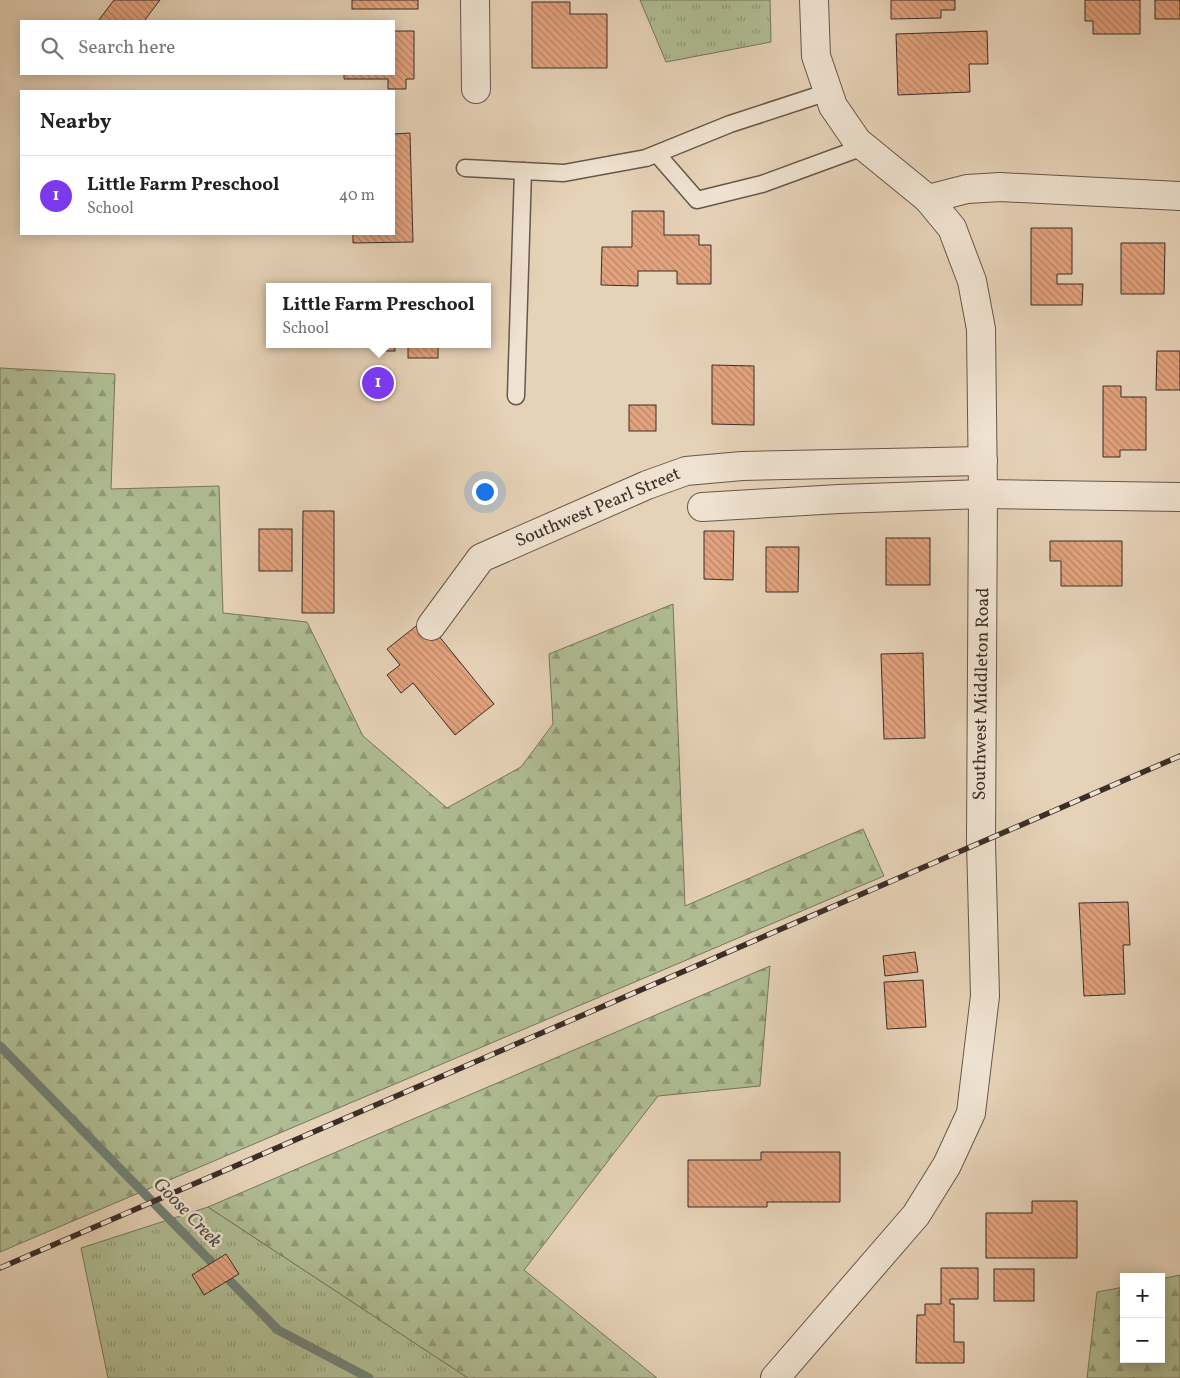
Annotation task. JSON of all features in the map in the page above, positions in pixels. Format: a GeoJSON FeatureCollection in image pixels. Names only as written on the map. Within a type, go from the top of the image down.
{"type":"FeatureCollection","features":[{"type":"Feature","properties":{"kind":"street"},"geometry":{"type":"LineString","coordinates":[[475,0],[476,89]]}},
{"type":"Feature","properties":{"kind":"street","name":"Southwest Middleton Road"},"geometry":{"type":"LineString","coordinates":[[775,1378],[916,1215],[947,1165],[971,1112],[985,996],[981,842],[984,494],[981,329],[972,281],[952,228],[928,199],[862,145],[832,106],[816,56],[814,0]]}},
{"type":"Feature","properties":{"kind":"street"},"geometry":{"type":"LineString","coordinates":[[928,199],[967,189],[1000,187],[1180,196]]}},
{"type":"Feature","properties":{"kind":"street","name":"Southwest Pearl Street"},"geometry":{"type":"LineString","coordinates":[[431,626],[481,558],[647,485],[686,471],[742,466],[982,461]]}},
{"type":"Feature","properties":{"kind":"street"},"geometry":{"type":"LineString","coordinates":[[702,507],[839,498],[984,494],[1180,497]]}},
{"type":"Feature","properties":{"kind":"lane"},"geometry":{"type":"LineString","coordinates":[[465,168],[564,173],[646,158],[730,124],[828,92]]}},
{"type":"Feature","properties":{"kind":"lane"},"geometry":{"type":"LineString","coordinates":[[657,154],[697,200],[762,184],[855,150],[862,145]]}},
{"type":"Feature","properties":{"kind":"lane"},"geometry":{"type":"LineString","coordinates":[[516,396],[523,171]]}},
{"type":"Feature","properties":{"kind":"green space"},"geometry":{"type":"Polygon","coordinates":[[[640,0],[770,0],[771,42],[666,62],[640,0]]]}},
{"type":"Feature","properties":{"kind":"green space"},"geometry":{"type":"Polygon","coordinates":[[[0,368],[115,374],[111,489],[219,486],[223,613],[307,622],[363,736],[447,808],[521,767],[553,724],[549,654],[673,604],[685,906],[863,829],[884,876],[0,1252],[0,368]]]}},
{"type":"Feature","properties":{"kind":"green space"},"geometry":{"type":"Polygon","coordinates":[[[770,966],[760,1086],[658,1096],[524,1270],[657,1378],[468,1378],[208,1207],[770,966]]]}},
{"type":"Feature","properties":{"kind":"green space"},"geometry":{"type":"Polygon","coordinates":[[[208,1207],[468,1378],[108,1378],[81,1248],[208,1207]]]}},
{"type":"Feature","properties":{"kind":"green space"},"geometry":{"type":"Polygon","coordinates":[[[1180,1275],[1180,1378],[1087,1378],[1097,1292],[1120,1288],[1120,1363],[1165,1363],[1165,1278],[1180,1275]]]}},
{"type":"Feature","properties":{"kind":"building"},"geometry":{"type":"Polygon","coordinates":[[[114,0],[160,0],[145,20],[99,20],[114,0]]]}},
{"type":"Feature","properties":{"kind":"building"},"geometry":{"type":"Polygon","coordinates":[[[352,0],[418,0],[418,9],[352,9],[352,0]]]}},
{"type":"Feature","properties":{"kind":"building"},"geometry":{"type":"Polygon","coordinates":[[[891,0],[955,0],[955,10],[941,10],[941,18],[891,19],[891,0]]]}},
{"type":"Feature","properties":{"kind":"building"},"geometry":{"type":"Polygon","coordinates":[[[1085,0],[1140,0],[1140,34],[1093,34],[1093,21],[1085,21],[1085,0]]]}},
{"type":"Feature","properties":{"kind":"building"},"geometry":{"type":"Polygon","coordinates":[[[1155,0],[1180,0],[1180,19],[1155,19],[1155,0]]]}},
{"type":"Feature","properties":{"kind":"building"},"geometry":{"type":"Polygon","coordinates":[[[532,2],[570,2],[570,14],[607,14],[607,68],[532,68],[532,2]]]}},
{"type":"Feature","properties":{"kind":"building"},"geometry":{"type":"Polygon","coordinates":[[[395,31],[414,31],[414,79],[406,79],[406,89],[388,89],[388,79],[344,79],[344,75],[395,75],[395,31]]]}},
{"type":"Feature","properties":{"kind":"building"},"geometry":{"type":"Polygon","coordinates":[[[987,31],[988,64],[969,64],[970,92],[898,95],[896,34],[987,31]]]}},
{"type":"Feature","properties":{"kind":"building"},"geometry":{"type":"Polygon","coordinates":[[[410,133],[413,242],[353,243],[353,235],[395,235],[395,134],[410,133]]]}},
{"type":"Feature","properties":{"kind":"building"},"geometry":{"type":"Polygon","coordinates":[[[632,211],[664,211],[664,235],[699,235],[699,245],[711,245],[711,284],[677,284],[677,271],[638,271],[638,286],[601,285],[602,247],[632,247],[632,211]]]}},
{"type":"Feature","properties":{"kind":"building"},"geometry":{"type":"Polygon","coordinates":[[[1031,228],[1072,228],[1072,274],[1057,274],[1057,284],[1083,284],[1082,305],[1031,305],[1031,228]]]}},
{"type":"Feature","properties":{"kind":"building"},"geometry":{"type":"Polygon","coordinates":[[[1121,243],[1165,243],[1164,294],[1121,294],[1121,243]]]}},
{"type":"Feature","properties":{"kind":"building"},"geometry":{"type":"Polygon","coordinates":[[[378,348],[395,348],[395,351],[378,351],[378,348]]]}},
{"type":"Feature","properties":{"kind":"building"},"geometry":{"type":"Polygon","coordinates":[[[408,348],[438,348],[438,358],[408,358],[408,348]]]}},
{"type":"Feature","properties":{"kind":"building"},"geometry":{"type":"Polygon","coordinates":[[[1157,351],[1180,351],[1180,390],[1156,390],[1157,351]]]}},
{"type":"Feature","properties":{"kind":"building"},"geometry":{"type":"Polygon","coordinates":[[[712,365],[754,366],[754,425],[712,424],[712,365]]]}},
{"type":"Feature","properties":{"kind":"building"},"geometry":{"type":"Polygon","coordinates":[[[1103,386],[1121,386],[1121,397],[1146,397],[1146,450],[1120,450],[1120,457],[1103,457],[1103,386]]]}},
{"type":"Feature","properties":{"kind":"building"},"geometry":{"type":"Polygon","coordinates":[[[629,405],[656,405],[656,431],[629,431],[629,405]]]}},
{"type":"Feature","properties":{"kind":"building"},"geometry":{"type":"Polygon","coordinates":[[[303,511],[334,511],[334,613],[302,613],[303,511]]]}},
{"type":"Feature","properties":{"kind":"building"},"geometry":{"type":"Polygon","coordinates":[[[259,529],[292,529],[292,571],[259,571],[259,529]]]}},
{"type":"Feature","properties":{"kind":"building"},"geometry":{"type":"Polygon","coordinates":[[[704,531],[734,531],[733,580],[704,579],[704,531]]]}},
{"type":"Feature","properties":{"kind":"building"},"geometry":{"type":"Polygon","coordinates":[[[886,538],[930,538],[930,585],[886,585],[886,538]]]}},
{"type":"Feature","properties":{"kind":"building"},"geometry":{"type":"Polygon","coordinates":[[[1050,541],[1122,541],[1122,586],[1061,586],[1061,561],[1050,561],[1050,541]]]}},
{"type":"Feature","properties":{"kind":"building"},"geometry":{"type":"Polygon","coordinates":[[[766,547],[799,547],[798,592],[766,592],[766,547]]]}},
{"type":"Feature","properties":{"kind":"building"},"geometry":{"type":"Polygon","coordinates":[[[425,619],[494,704],[455,735],[413,683],[401,693],[387,675],[400,665],[387,649],[425,619]]]}},
{"type":"Feature","properties":{"kind":"building"},"geometry":{"type":"Polygon","coordinates":[[[923,653],[925,738],[884,739],[881,654],[923,653]]]}},
{"type":"Feature","properties":{"kind":"building"},"geometry":{"type":"Polygon","coordinates":[[[1128,902],[1130,945],[1123,945],[1125,994],[1084,996],[1079,903],[1128,902]]]}},
{"type":"Feature","properties":{"kind":"building"},"geometry":{"type":"Polygon","coordinates":[[[915,952],[918,972],[885,976],[883,956],[915,952]]]}},
{"type":"Feature","properties":{"kind":"building"},"geometry":{"type":"Polygon","coordinates":[[[923,980],[926,1027],[887,1029],[884,982],[923,980]]]}},
{"type":"Feature","properties":{"kind":"building"},"geometry":{"type":"Polygon","coordinates":[[[761,1152],[840,1152],[840,1202],[767,1202],[767,1207],[688,1207],[688,1160],[761,1160],[761,1152]]]}},
{"type":"Feature","properties":{"kind":"building"},"geometry":{"type":"Polygon","coordinates":[[[1032,1201],[1077,1201],[1077,1258],[986,1258],[986,1213],[1032,1213],[1032,1201]]]}},
{"type":"Feature","properties":{"kind":"building"},"geometry":{"type":"Polygon","coordinates":[[[226,1254],[239,1274],[204,1295],[192,1275],[226,1254]]]}},
{"type":"Feature","properties":{"kind":"building"},"geometry":{"type":"Polygon","coordinates":[[[941,1268],[978,1268],[978,1299],[950,1299],[950,1304],[954,1304],[954,1342],[964,1342],[964,1363],[916,1363],[917,1315],[925,1315],[925,1304],[941,1304],[941,1268]]]}},
{"type":"Feature","properties":{"kind":"building"},"geometry":{"type":"Polygon","coordinates":[[[994,1269],[1034,1269],[1034,1301],[994,1301],[994,1269]]]}},
{"type":"Feature","properties":{"kind":"waterway","name":"Goose Creek"},"geometry":{"type":"LineString","coordinates":[[0,1046],[278,1330],[369,1378]]}},
{"type":"Feature","properties":{"kind":"railway"},"geometry":{"type":"LineString","coordinates":[[0,1268],[1180,756]]}},
{"type":"Feature","properties":{"kind":"place","name":"Little Farm Preschool"},"geometry":{"type":"Point","coordinates":[378,383]}}]}
